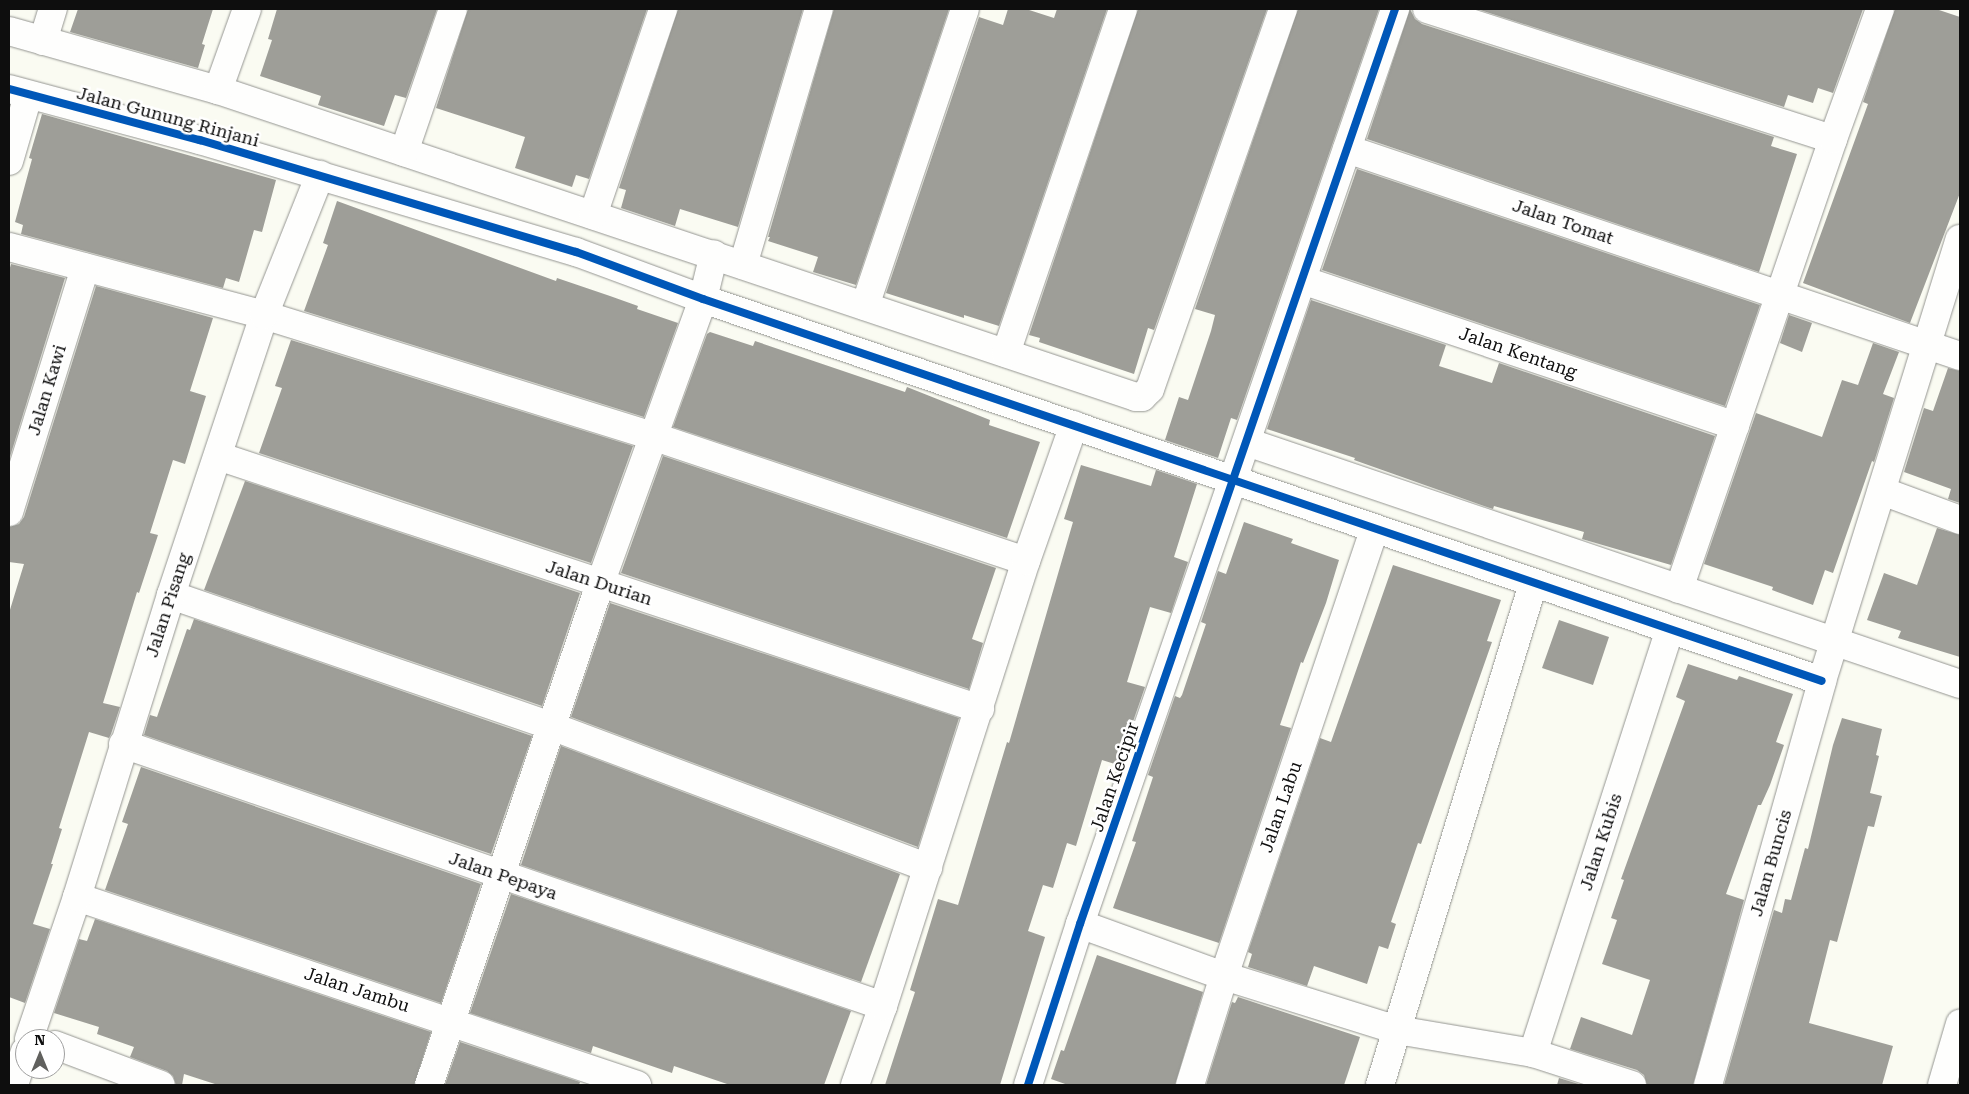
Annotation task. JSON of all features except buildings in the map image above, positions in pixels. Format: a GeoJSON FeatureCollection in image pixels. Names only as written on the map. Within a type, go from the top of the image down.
{"type":"FeatureCollection","features":[{"type":"Feature","properties":{"kind":"street"},"geometry":{"type":"LineString","coordinates":[[43,41],[53,9]]}},
{"type":"Feature","properties":{"kind":"street"},"geometry":{"type":"LineString","coordinates":[[218,90],[246,9]]}},
{"type":"Feature","properties":{"kind":"street"},"geometry":{"type":"LineString","coordinates":[[404,152],[453,9]]}},
{"type":"Feature","properties":{"kind":"street"},"geometry":{"type":"LineString","coordinates":[[593,215],[662,9]]}},
{"type":"Feature","properties":{"kind":"street"},"geometry":{"type":"LineString","coordinates":[[743,265],[819,9]]}},
{"type":"Feature","properties":{"kind":"street"},"geometry":{"type":"LineString","coordinates":[[865,306],[966,9]]}},
{"type":"Feature","properties":{"kind":"street"},"geometry":{"type":"LineString","coordinates":[[1006,353],[1123,9]]}},
{"type":"Feature","properties":{"kind":"street"},"geometry":{"type":"LineString","coordinates":[[9,32],[218,90],[714,254],[1136,397],[1147,394],[1283,9]]}},
{"type":"Feature","properties":{"kind":"street","name":"Jalan Kecipir"},"geometry":{"type":"LineString","coordinates":[[1028,1085],[1080,924],[1395,9]]}},
{"type":"Feature","properties":{"kind":"street"},"geometry":{"type":"LineString","coordinates":[[1427,9],[1833,139]]}},
{"type":"Feature","properties":{"kind":"street"},"geometry":{"type":"LineString","coordinates":[[1679,589],[1833,139],[1880,9]]}},
{"type":"Feature","properties":{"kind":"street"},"geometry":{"type":"LineString","coordinates":[[9,161],[18,92]]}},
{"type":"Feature","properties":{"kind":"street","name":"Jalan Gunung Rinjani"},"geometry":{"type":"LineString","coordinates":[[18,92],[200,140],[576,252],[703,299],[1234,480],[1374,530],[1822,681]]}},
{"type":"Feature","properties":{"kind":"street","name":"Jalan Tomat"},"geometry":{"type":"LineString","coordinates":[[1347,149],[1960,356]]}},
{"type":"Feature","properties":{"kind":"street","name":"Jalan Pisang"},"geometry":{"type":"LineString","coordinates":[[40,1029],[77,897],[171,595],[264,315],[320,175]]}},
{"type":"Feature","properties":{"kind":"street","name":"Jalan Buncis"},"geometry":{"type":"LineString","coordinates":[[1708,1085],[1822,681],[1960,239]]}},
{"type":"Feature","properties":{"kind":"street"},"geometry":{"type":"LineString","coordinates":[[9,247],[264,315],[652,436],[1026,561]]}},
{"type":"Feature","properties":{"kind":"street"},"geometry":{"type":"LineString","coordinates":[[429,1085],[600,584],[703,299],[714,254]]}},
{"type":"Feature","properties":{"kind":"street","name":"Jalan Kawi"},"geometry":{"type":"LineString","coordinates":[[9,512],[85,268]]}},
{"type":"Feature","properties":{"kind":"street","name":"Jalan Kentang"},"geometry":{"type":"LineString","coordinates":[[1302,280],[1735,426]]}},
{"type":"Feature","properties":{"kind":"street"},"geometry":{"type":"LineString","coordinates":[[855,1085],[883,1006],[980,709],[1026,561],[1074,425]]}},
{"type":"Feature","properties":{"kind":"street"},"geometry":{"type":"LineString","coordinates":[[1247,442],[1960,684]]}},
{"type":"Feature","properties":{"kind":"street","name":"Jalan Durian"},"geometry":{"type":"LineString","coordinates":[[218,456],[980,709]]}},
{"type":"Feature","properties":{"kind":"street"},"geometry":{"type":"LineString","coordinates":[[1882,491],[1960,520]]}},
{"type":"Feature","properties":{"kind":"street","name":"Jalan Labu"},"geometry":{"type":"LineString","coordinates":[[1190,1085],[1224,976],[1374,530]]}},
{"type":"Feature","properties":{"kind":"street"},"geometry":{"type":"LineString","coordinates":[[1380,1085],[1533,584]]}},
{"type":"Feature","properties":{"kind":"street"},"geometry":{"type":"LineString","coordinates":[[171,595],[551,726],[928,868]]}},
{"type":"Feature","properties":{"kind":"street","name":"Jalan Kubis"},"geometry":{"type":"LineString","coordinates":[[1533,1053],[1670,630]]}},
{"type":"Feature","properties":{"kind":"street","name":"Jalan Pepaya"},"geometry":{"type":"LineString","coordinates":[[124,744],[883,1006]]}},
{"type":"Feature","properties":{"kind":"street","name":"Jalan Jambu"},"geometry":{"type":"LineString","coordinates":[[77,897],[452,1021],[637,1085]]}},
{"type":"Feature","properties":{"kind":"street"},"geometry":{"type":"LineString","coordinates":[[1080,924],[1224,976],[1397,1030],[1533,1053],[1632,1085]]}},
{"type":"Feature","properties":{"kind":"street"},"geometry":{"type":"LineString","coordinates":[[1942,1085],[1960,1024]]}},
{"type":"Feature","properties":{"kind":"street"},"geometry":{"type":"LineString","coordinates":[[65,1052],[161,1085]]}},
{"type":"Feature","properties":{"kind":"cycle path"},"geometry":{"type":"LineString","coordinates":[[1028,1085],[1080,924],[1395,9]]}},
{"type":"Feature","properties":{"kind":"cycle path"},"geometry":{"type":"LineString","coordinates":[[9,89],[200,140],[576,252],[703,299],[1822,681]]}}]}
